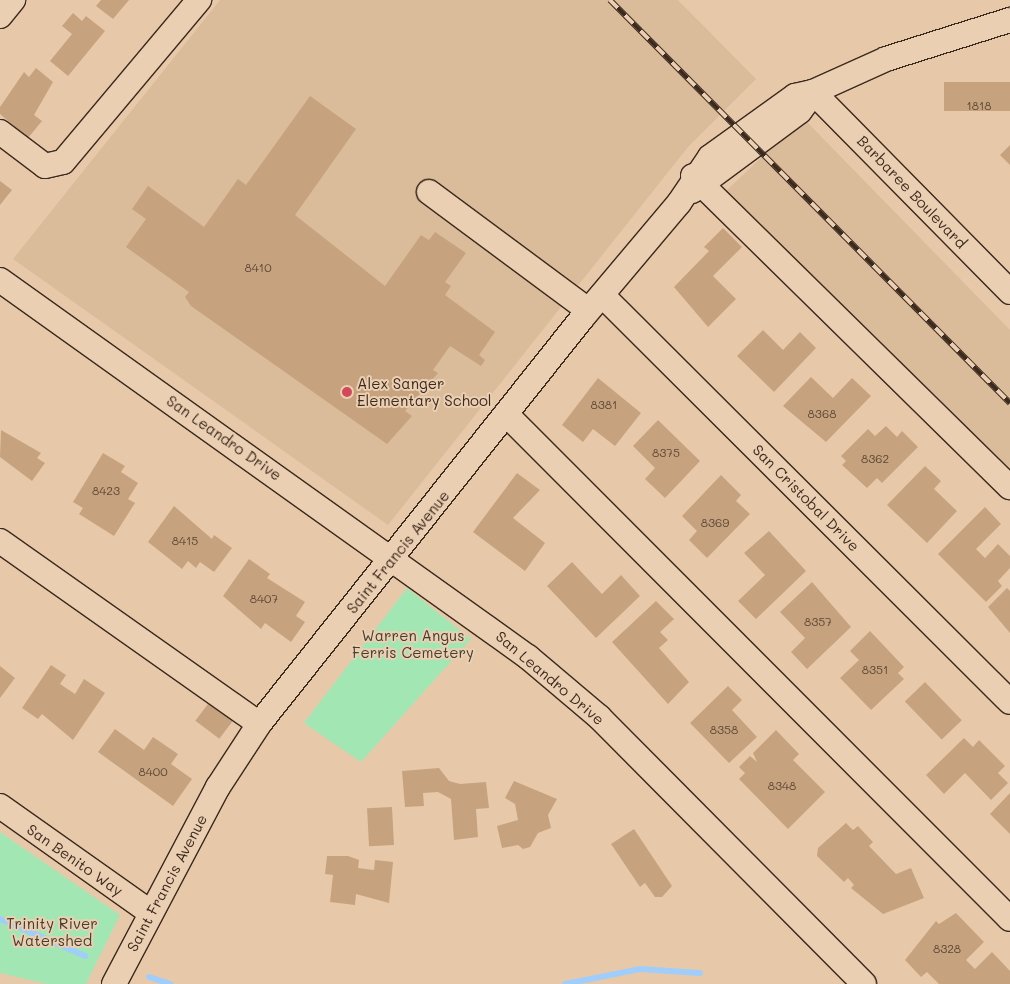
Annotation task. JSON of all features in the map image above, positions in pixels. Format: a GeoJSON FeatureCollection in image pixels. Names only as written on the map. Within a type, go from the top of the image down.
{"type":"FeatureCollection","features":[{"type":"Feature","properties":{"kind":"street"},"geometry":{"type":"LineString","coordinates":[[0,16],[13,0]]}},
{"type":"Feature","properties":{"kind":"street"},"geometry":{"type":"LineString","coordinates":[[0,132],[45,166],[63,162],[199,0]]}},
{"type":"Feature","properties":{"kind":"street","name":"Saint Francis Avenue"},"geometry":{"type":"LineString","coordinates":[[114,984],[218,786],[259,724],[595,303],[740,131],[795,96],[813,92],[886,58],[1010,20]]}},
{"type":"Feature","properties":{"kind":"street","name":"Barbaree Boulevard"},"geometry":{"type":"LineString","coordinates":[[813,92],[1010,292]]}},
{"type":"Feature","properties":{"kind":"street"},"geometry":{"type":"LineString","coordinates":[[694,185],[1010,487]]}},
{"type":"Feature","properties":{"kind":"street","name":"San Cristobal Drive"},"geometry":{"type":"LineString","coordinates":[[429,192],[595,303],[1010,702]]}},
{"type":"Feature","properties":{"kind":"street","name":"San Leandro Drive"},"geometry":{"type":"LineString","coordinates":[[0,280],[393,558],[528,657],[599,717],[864,984]]}},
{"type":"Feature","properties":{"kind":"street"},"geometry":{"type":"LineString","coordinates":[[506,414],[1010,919]]}},
{"type":"Feature","properties":{"kind":"street"},"geometry":{"type":"LineString","coordinates":[[0,541],[259,724]]}},
{"type":"Feature","properties":{"kind":"street","name":"San Benito Way"},"geometry":{"type":"LineString","coordinates":[[0,806],[151,913]]}},
{"type":"Feature","properties":{"kind":"shaded area","name":"Alex Sanger Elementary School"},"geometry":{"type":"Polygon","coordinates":[[[220,0],[678,0],[756,79],[688,147],[388,525],[13,259],[220,0]]]}},
{"type":"Feature","properties":{"kind":"shaded area"},"geometry":{"type":"Polygon","coordinates":[[[803,118],[1010,330],[1010,482],[725,192],[803,118]]]}},
{"type":"Feature","properties":{"kind":"green space","name":"Warren Angus Ferris Cemetery"},"geometry":{"type":"Polygon","coordinates":[[[407,588],[471,639],[361,762],[304,723],[407,588]]]}},
{"type":"Feature","properties":{"kind":"green space","name":"Trinity River Watershed"},"geometry":{"type":"Polygon","coordinates":[[[0,832],[120,915],[86,984],[47,984],[0,973],[0,832]]]}},
{"type":"Feature","properties":{"kind":"building"},"geometry":{"type":"Polygon","coordinates":[[[101,0],[129,0],[113,19],[96,6],[101,0]]]}},
{"type":"Feature","properties":{"kind":"building"},"geometry":{"type":"Polygon","coordinates":[[[73,13],[82,21],[86,16],[105,31],[68,76],[50,61],[72,34],[62,26],[73,13]]]}},
{"type":"Feature","properties":{"kind":"building"},"geometry":{"type":"Polygon","coordinates":[[[36,68],[53,82],[34,115],[42,121],[28,138],[0,114],[0,107],[24,72],[29,77],[36,68]]]}},
{"type":"Feature","properties":{"kind":"building"},"geometry":{"type":"Polygon","coordinates":[[[944,82],[1010,82],[1010,111],[944,111],[944,82]]]}},
{"type":"Feature","properties":{"kind":"building"},"geometry":{"type":"Polygon","coordinates":[[[310,96],[356,129],[295,215],[385,286],[421,235],[429,240],[435,232],[466,253],[445,282],[451,286],[445,295],[495,332],[479,355],[485,360],[481,366],[450,346],[433,370],[438,373],[405,411],[412,416],[387,444],[191,306],[185,297],[189,292],[126,247],[146,219],[132,209],[148,186],[204,227],[238,179],[246,185],[310,96]]]}},
{"type":"Feature","properties":{"kind":"building"},"geometry":{"type":"Polygon","coordinates":[[[1010,145],[1010,165],[1000,155],[1010,145]]]}},
{"type":"Feature","properties":{"kind":"building"},"geometry":{"type":"Polygon","coordinates":[[[0,181],[12,190],[0,205],[0,181]]]}},
{"type":"Feature","properties":{"kind":"building"},"geometry":{"type":"Polygon","coordinates":[[[723,228],[742,247],[713,276],[736,299],[708,327],[674,287],[709,251],[704,247],[723,228]]]}},
{"type":"Feature","properties":{"kind":"building"},"geometry":{"type":"Polygon","coordinates":[[[763,330],[783,350],[800,332],[816,348],[774,392],[737,356],[763,330]]]}},
{"type":"Feature","properties":{"kind":"building"},"geometry":{"type":"Polygon","coordinates":[[[811,377],[833,398],[852,378],[871,396],[826,442],[783,406],[811,377]]]}},
{"type":"Feature","properties":{"kind":"building"},"geometry":{"type":"Polygon","coordinates":[[[598,378],[641,413],[615,446],[593,429],[583,442],[562,425],[598,378]]]}},
{"type":"Feature","properties":{"kind":"building"},"geometry":{"type":"Polygon","coordinates":[[[658,420],[700,461],[665,498],[645,479],[655,468],[633,446],[658,420]]]}},
{"type":"Feature","properties":{"kind":"building"},"geometry":{"type":"Polygon","coordinates":[[[886,426],[897,437],[902,431],[918,447],[882,483],[877,478],[867,488],[842,465],[846,461],[841,456],[868,429],[875,436],[886,426]]]}},
{"type":"Feature","properties":{"kind":"building"},"geometry":{"type":"Polygon","coordinates":[[[1,430],[41,453],[37,458],[45,463],[32,481],[0,457],[1,430]]]}},
{"type":"Feature","properties":{"kind":"building"},"geometry":{"type":"Polygon","coordinates":[[[103,453],[125,466],[121,472],[138,483],[128,499],[135,503],[114,536],[79,514],[83,508],[73,502],[103,453]]]}},
{"type":"Feature","properties":{"kind":"building"},"geometry":{"type":"Polygon","coordinates":[[[925,466],[941,481],[934,489],[957,511],[927,543],[887,505],[925,466]]]}},
{"type":"Feature","properties":{"kind":"building"},"geometry":{"type":"Polygon","coordinates":[[[517,473],[540,490],[513,518],[545,543],[525,571],[473,532],[517,473]]]}},
{"type":"Feature","properties":{"kind":"building"},"geometry":{"type":"Polygon","coordinates":[[[721,475],[741,495],[736,501],[750,514],[707,558],[689,540],[697,531],[682,516],[721,475]]]}},
{"type":"Feature","properties":{"kind":"building"},"geometry":{"type":"Polygon","coordinates":[[[174,506],[212,539],[214,535],[232,548],[214,572],[200,562],[196,568],[188,561],[182,569],[148,542],[174,506]]]}},
{"type":"Feature","properties":{"kind":"building"},"geometry":{"type":"Polygon","coordinates":[[[985,507],[1001,524],[976,549],[985,558],[998,544],[1010,556],[1010,568],[998,581],[1002,586],[986,602],[938,554],[985,507]]]}},
{"type":"Feature","properties":{"kind":"building"},"geometry":{"type":"Polygon","coordinates":[[[769,531],[806,571],[756,619],[738,601],[765,575],[744,553],[769,531]]]}},
{"type":"Feature","properties":{"kind":"building"},"geometry":{"type":"Polygon","coordinates":[[[249,559],[270,574],[267,578],[305,602],[296,616],[305,622],[291,642],[265,623],[261,629],[223,596],[249,559]]]}},
{"type":"Feature","properties":{"kind":"building"},"geometry":{"type":"Polygon","coordinates":[[[572,562],[602,594],[621,575],[640,596],[596,638],[547,586],[572,562]]]}},
{"type":"Feature","properties":{"kind":"building"},"geometry":{"type":"Polygon","coordinates":[[[812,582],[851,627],[807,669],[791,652],[805,638],[780,612],[812,582]]]}},
{"type":"Feature","properties":{"kind":"building"},"geometry":{"type":"Polygon","coordinates":[[[1007,588],[1010,591],[1010,633],[988,607],[1007,588]]]}},
{"type":"Feature","properties":{"kind":"building"},"geometry":{"type":"Polygon","coordinates":[[[656,601],[674,619],[660,632],[668,640],[659,648],[689,682],[668,704],[612,642],[656,601]]]}},
{"type":"Feature","properties":{"kind":"building"},"geometry":{"type":"Polygon","coordinates":[[[870,631],[904,667],[898,673],[904,679],[871,710],[840,678],[859,660],[850,651],[870,631]]]}},
{"type":"Feature","properties":{"kind":"building"},"geometry":{"type":"Polygon","coordinates":[[[51,665],[66,675],[60,684],[75,694],[84,679],[105,693],[73,740],[42,714],[38,719],[22,708],[51,665]]]}},
{"type":"Feature","properties":{"kind":"building"},"geometry":{"type":"Polygon","coordinates":[[[0,666],[15,678],[0,698],[0,666]]]}},
{"type":"Feature","properties":{"kind":"building"},"geometry":{"type":"Polygon","coordinates":[[[925,682],[962,720],[942,740],[905,701],[925,682]]]}},
{"type":"Feature","properties":{"kind":"building"},"geometry":{"type":"Polygon","coordinates":[[[728,686],[742,700],[732,710],[757,737],[729,763],[690,723],[728,686]]]}},
{"type":"Feature","properties":{"kind":"building"},"geometry":{"type":"Polygon","coordinates":[[[211,700],[235,718],[219,739],[195,721],[211,700]]]}},
{"type":"Feature","properties":{"kind":"building"},"geometry":{"type":"Polygon","coordinates":[[[115,729],[144,750],[153,737],[178,754],[171,764],[192,779],[173,806],[98,752],[115,729]]]}},
{"type":"Feature","properties":{"kind":"building"},"geometry":{"type":"Polygon","coordinates":[[[776,730],[799,754],[793,760],[825,792],[788,829],[739,779],[745,773],[739,767],[750,756],[757,762],[753,753],[776,730]]]}},
{"type":"Feature","properties":{"kind":"building"},"geometry":{"type":"Polygon","coordinates":[[[964,738],[973,747],[979,740],[1005,766],[998,773],[1008,783],[991,800],[965,773],[944,794],[926,775],[964,738]]]}},
{"type":"Feature","properties":{"kind":"building"},"geometry":{"type":"Polygon","coordinates":[[[439,768],[449,781],[460,784],[486,782],[489,808],[476,809],[478,837],[454,840],[451,799],[438,792],[423,793],[424,806],[405,807],[402,771],[439,768]]]}},
{"type":"Feature","properties":{"kind":"building"},"geometry":{"type":"Polygon","coordinates":[[[514,781],[557,799],[548,815],[551,828],[538,833],[530,847],[523,849],[518,845],[502,848],[497,826],[518,820],[515,804],[505,798],[514,781]]]}},
{"type":"Feature","properties":{"kind":"building"},"geometry":{"type":"Polygon","coordinates":[[[1010,793],[1010,834],[990,814],[1010,793]]]}},
{"type":"Feature","properties":{"kind":"building"},"geometry":{"type":"Polygon","coordinates":[[[392,807],[394,845],[369,846],[367,808],[392,807]]]}},
{"type":"Feature","properties":{"kind":"building"},"geometry":{"type":"Polygon","coordinates":[[[846,823],[853,830],[858,826],[873,842],[869,846],[896,874],[911,868],[924,898],[883,914],[851,888],[854,885],[848,878],[844,882],[817,856],[818,848],[846,823]]]}},
{"type":"Feature","properties":{"kind":"building"},"geometry":{"type":"Polygon","coordinates":[[[634,829],[672,886],[662,897],[655,897],[645,883],[640,887],[611,844],[634,829]]]}},
{"type":"Feature","properties":{"kind":"building"},"geometry":{"type":"Polygon","coordinates":[[[327,856],[348,856],[359,860],[358,868],[374,870],[375,860],[393,862],[389,903],[356,894],[355,905],[330,902],[333,875],[325,874],[327,856]]]}},
{"type":"Feature","properties":{"kind":"building"},"geometry":{"type":"Polygon","coordinates":[[[956,913],[984,942],[966,960],[975,969],[992,952],[1010,971],[1010,984],[939,984],[927,972],[921,977],[905,960],[936,921],[939,924],[956,913]]]}},
{"type":"Feature","properties":{"kind":"waterway","name":"Trinity River Watershed"},"geometry":{"type":"LineString","coordinates":[[0,919],[85,956]]}},
{"type":"Feature","properties":{"kind":"waterway","name":"Trinity River Watershed"},"geometry":{"type":"LineString","coordinates":[[565,984],[640,969],[700,973]]}},
{"type":"Feature","properties":{"kind":"waterway","name":"Trinity River Watershed"},"geometry":{"type":"LineString","coordinates":[[149,977],[170,984]]}},
{"type":"Feature","properties":{"kind":"railway"},"geometry":{"type":"LineString","coordinates":[[610,0],[1010,403]]}},
{"type":"Feature","properties":{"kind":"place","name":"Alex Sanger Elementary School"},"geometry":{"type":"Point","coordinates":[347,392]}}]}
